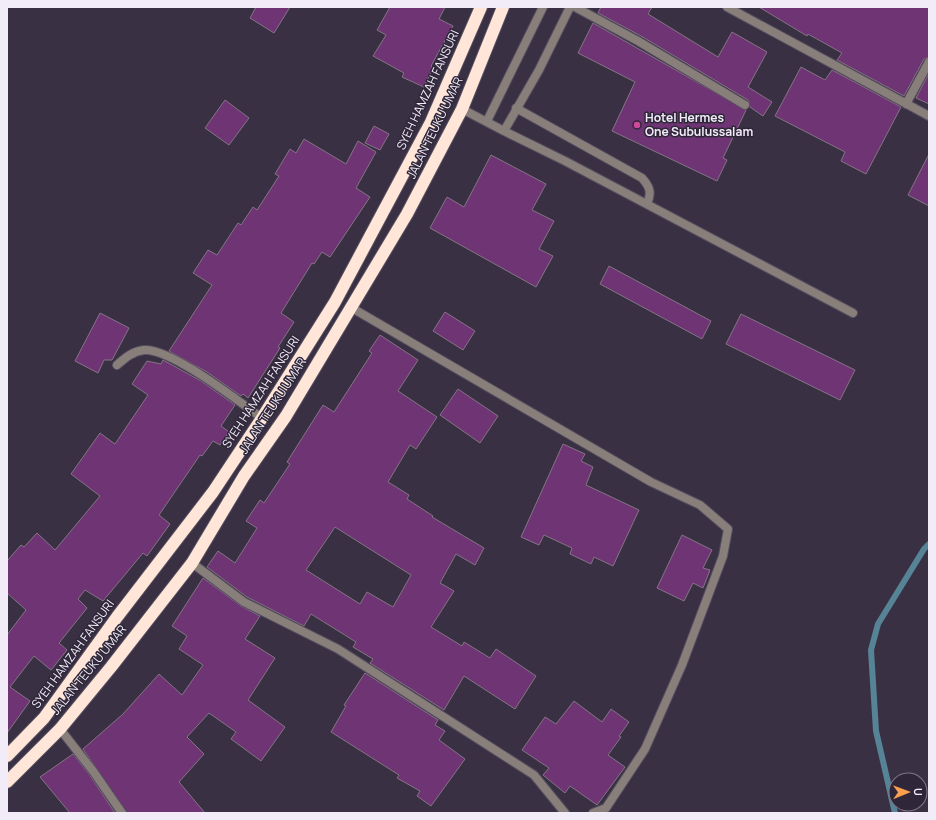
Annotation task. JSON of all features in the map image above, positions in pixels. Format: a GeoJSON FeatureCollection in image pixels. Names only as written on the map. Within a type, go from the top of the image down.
{"type":"FeatureCollection","features":[{"type":"Feature","properties":{"kind":"highway","name":"SYEH HAMZAH FANSURI"},"geometry":{"type":"LineString","coordinates":[[7,756],[44,718],[117,617],[213,492],[262,418],[335,302],[431,122],[480,7]]}},
{"type":"Feature","properties":{"kind":"highway","name":"JALAN TEUKU UMAR"},"geometry":{"type":"LineString","coordinates":[[7,782],[60,729],[111,667],[192,563],[244,476],[286,416],[407,214],[462,109],[503,7]]}},
{"type":"Feature","properties":{"kind":"street"},"geometry":{"type":"LineString","coordinates":[[487,122],[543,7]]}},
{"type":"Feature","properties":{"kind":"street"},"geometry":{"type":"LineString","coordinates":[[504,131],[539,70],[570,7]]}},
{"type":"Feature","properties":{"kind":"street"},"geometry":{"type":"LineString","coordinates":[[575,7],[638,41],[745,105]]}},
{"type":"Feature","properties":{"kind":"street"},"geometry":{"type":"LineString","coordinates":[[727,7],[929,116]]}},
{"type":"Feature","properties":{"kind":"street"},"geometry":{"type":"LineString","coordinates":[[906,104],[929,62]]}},
{"type":"Feature","properties":{"kind":"street"},"geometry":{"type":"LineString","coordinates":[[516,108],[642,178],[650,189],[650,196],[646,204]]}},
{"type":"Feature","properties":{"kind":"street"},"geometry":{"type":"LineString","coordinates":[[462,109],[853,313]]}},
{"type":"Feature","properties":{"kind":"street"},"geometry":{"type":"LineString","coordinates":[[352,308],[651,482],[700,505],[728,529],[723,556],[685,658],[645,749],[606,808],[593,813]]}},
{"type":"Feature","properties":{"kind":"street"},"geometry":{"type":"LineString","coordinates":[[117,365],[131,354],[144,350],[159,352],[186,366],[262,418]]}},
{"type":"Feature","properties":{"kind":"street"},"geometry":{"type":"LineString","coordinates":[[192,563],[244,602],[338,649],[534,775],[565,813]]}},
{"type":"Feature","properties":{"kind":"street"},"geometry":{"type":"LineString","coordinates":[[60,729],[93,771],[122,813]]}},
{"type":"Feature","properties":{"kind":"building"},"geometry":{"type":"Polygon","coordinates":[[[256,7],[290,7],[274,33],[250,18],[256,7]]]}},
{"type":"Feature","properties":{"kind":"building"},"geometry":{"type":"Polygon","coordinates":[[[390,7],[445,7],[439,19],[453,26],[431,66],[433,68],[424,87],[402,77],[404,73],[373,56],[386,35],[377,30],[390,7]]]}},
{"type":"Feature","properties":{"kind":"building"},"geometry":{"type":"Polygon","coordinates":[[[601,7],[652,7],[648,14],[718,57],[732,32],[767,52],[748,87],[772,102],[763,116],[750,107],[748,100],[641,36],[598,13],[601,7]]]}},
{"type":"Feature","properties":{"kind":"building"},"geometry":{"type":"Polygon","coordinates":[[[759,7],[929,7],[929,57],[924,59],[904,96],[837,60],[842,53],[808,34],[807,36],[759,7]]]}},
{"type":"Feature","properties":{"kind":"building"},"geometry":{"type":"Polygon","coordinates":[[[593,23],[746,110],[723,158],[727,160],[717,181],[612,131],[635,82],[578,53],[593,23]]]}},
{"type":"Feature","properties":{"kind":"building"},"geometry":{"type":"Polygon","coordinates":[[[801,67],[825,80],[832,70],[901,107],[866,174],[841,161],[845,152],[775,116],[801,67]]]}},
{"type":"Feature","properties":{"kind":"building"},"geometry":{"type":"Polygon","coordinates":[[[929,73],[929,104],[916,98],[929,73]]]}},
{"type":"Feature","properties":{"kind":"building"},"geometry":{"type":"Polygon","coordinates":[[[225,100],[249,118],[229,145],[205,128],[225,100]]]}},
{"type":"Feature","properties":{"kind":"building"},"geometry":{"type":"Polygon","coordinates":[[[374,126],[389,134],[380,150],[365,143],[374,126]]]}},
{"type":"Feature","properties":{"kind":"building"},"geometry":{"type":"Polygon","coordinates":[[[304,139],[346,164],[358,141],[376,152],[356,188],[370,197],[330,257],[322,252],[314,264],[312,263],[281,313],[294,322],[278,347],[280,348],[248,398],[243,394],[241,396],[207,372],[169,351],[212,285],[193,273],[208,250],[217,255],[238,223],[241,225],[253,207],[257,210],[279,176],[275,174],[290,149],[296,153],[304,139]]]}},
{"type":"Feature","properties":{"kind":"building"},"geometry":{"type":"Polygon","coordinates":[[[929,154],[929,206],[908,195],[929,154]]]}},
{"type":"Feature","properties":{"kind":"building"},"geometry":{"type":"Polygon","coordinates":[[[491,155],[546,184],[532,210],[554,221],[539,249],[553,256],[536,287],[430,228],[447,197],[464,207],[491,155]]]}},
{"type":"Feature","properties":{"kind":"building"},"geometry":{"type":"Polygon","coordinates":[[[609,266],[711,321],[702,339],[600,284],[609,266]]]}},
{"type":"Feature","properties":{"kind":"building"},"geometry":{"type":"Polygon","coordinates":[[[445,312],[475,331],[463,350],[433,331],[445,312]]]}},
{"type":"Feature","properties":{"kind":"building"},"geometry":{"type":"Polygon","coordinates":[[[100,313],[129,328],[112,360],[104,360],[98,373],[75,361],[100,313]]]}},
{"type":"Feature","properties":{"kind":"building"},"geometry":{"type":"Polygon","coordinates":[[[741,314],[855,370],[840,400],[726,344],[741,314]]]}},
{"type":"Feature","properties":{"kind":"building"},"geometry":{"type":"Polygon","coordinates":[[[380,335],[418,360],[398,391],[437,417],[416,449],[410,445],[388,482],[409,495],[407,499],[433,516],[432,517],[484,548],[475,565],[456,554],[440,583],[454,591],[431,627],[462,646],[464,642],[490,658],[496,649],[536,676],[515,709],[464,676],[444,710],[370,663],[373,659],[353,647],[356,642],[311,614],[304,626],[247,597],[207,567],[218,551],[235,563],[257,528],[246,521],[260,500],[264,503],[290,464],[287,462],[323,405],[334,412],[372,353],[369,351],[380,335]],[[335,527],[306,570],[360,604],[367,592],[393,607],[411,575],[335,527]]]}},
{"type":"Feature","properties":{"kind":"building"},"geometry":{"type":"Polygon","coordinates":[[[163,360],[201,381],[235,405],[221,426],[229,432],[220,445],[213,441],[202,456],[200,455],[159,515],[170,524],[147,556],[143,553],[103,601],[85,590],[78,599],[87,608],[59,643],[67,650],[51,670],[34,656],[10,687],[30,701],[7,733],[7,635],[26,610],[7,593],[7,561],[21,545],[24,547],[37,533],[55,550],[100,496],[71,474],[100,433],[115,444],[148,395],[132,384],[147,361],[161,364],[163,360]]]}},
{"type":"Feature","properties":{"kind":"building"},"geometry":{"type":"Polygon","coordinates":[[[458,389],[498,416],[480,443],[440,415],[458,389]]]}},
{"type":"Feature","properties":{"kind":"building"},"geometry":{"type":"Polygon","coordinates":[[[563,444],[585,454],[581,461],[593,467],[586,485],[639,510],[613,566],[594,557],[591,564],[570,554],[572,548],[544,535],[539,545],[521,537],[563,444]]]}},
{"type":"Feature","properties":{"kind":"building"},"geometry":{"type":"Polygon","coordinates":[[[682,535],[712,550],[703,568],[710,570],[703,588],[693,583],[684,601],[657,588],[682,535]]]}},
{"type":"Feature","properties":{"kind":"building"},"geometry":{"type":"Polygon","coordinates":[[[203,578],[241,606],[260,616],[245,639],[275,658],[248,700],[285,727],[261,761],[231,739],[236,732],[209,713],[187,737],[204,754],[179,782],[205,813],[127,813],[83,749],[123,714],[159,674],[182,695],[203,665],[179,649],[187,636],[172,626],[203,578]]]}},
{"type":"Feature","properties":{"kind":"building"},"geometry":{"type":"Polygon","coordinates":[[[365,673],[438,720],[435,725],[445,731],[439,740],[465,759],[431,806],[417,796],[420,791],[397,778],[399,775],[331,732],[346,706],[344,705],[365,673]]]}},
{"type":"Feature","properties":{"kind":"building"},"geometry":{"type":"Polygon","coordinates":[[[574,701],[602,722],[611,709],[629,722],[619,736],[621,737],[608,755],[625,767],[597,805],[570,786],[565,793],[543,775],[549,768],[522,750],[545,717],[556,724],[574,701]]]}},
{"type":"Feature","properties":{"kind":"building"},"geometry":{"type":"Polygon","coordinates":[[[73,754],[89,774],[115,813],[70,813],[40,777],[73,754]]]}},
{"type":"Feature","properties":{"kind":"waterway"},"geometry":{"type":"LineString","coordinates":[[895,813],[876,731],[871,650],[878,624],[924,549],[929,544]]}},
{"type":"Feature","properties":{"kind":"place","name":"Hotel Hermes One Subulussalam"},"geometry":{"type":"Point","coordinates":[637,125]}}]}
